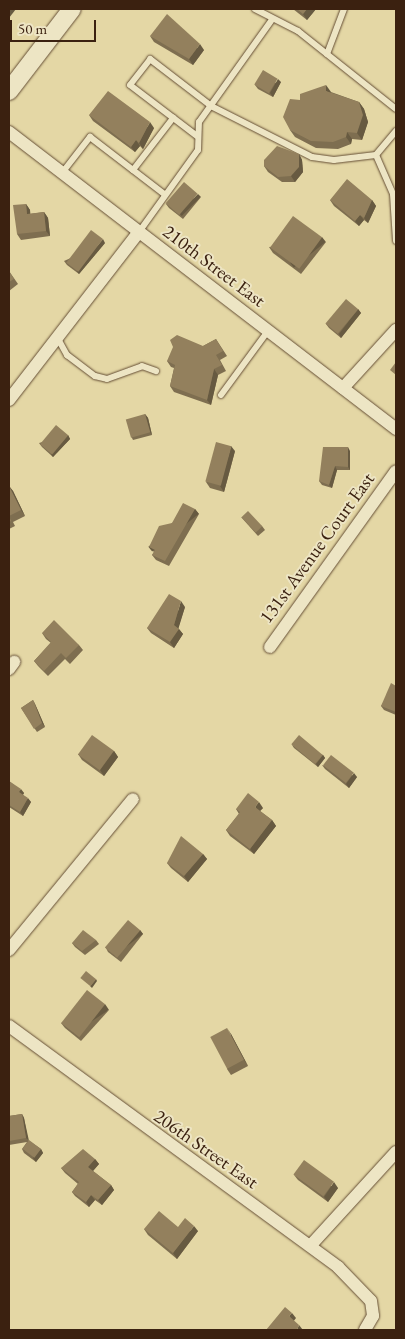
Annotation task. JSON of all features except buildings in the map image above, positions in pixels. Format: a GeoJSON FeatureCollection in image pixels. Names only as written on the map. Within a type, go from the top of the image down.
{"type":"FeatureCollection","features":[{"type":"Feature","properties":{"kind":"main road"},"geometry":{"type":"LineString","coordinates":[[9,91],[72,9]]}},
{"type":"Feature","properties":{"kind":"street","name":"210th Street East"},"geometry":{"type":"LineString","coordinates":[[9,132],[396,429]]}},
{"type":"Feature","properties":{"kind":"street"},"geometry":{"type":"LineString","coordinates":[[9,400],[139,232]]}},
{"type":"Feature","properties":{"kind":"street"},"geometry":{"type":"LineString","coordinates":[[343,388],[396,330]]}},
{"type":"Feature","properties":{"kind":"street","name":"131st Avenue Court East"},"geometry":{"type":"LineString","coordinates":[[270,647],[396,471]]}},
{"type":"Feature","properties":{"kind":"street"},"geometry":{"type":"LineString","coordinates":[[9,950],[133,799]]}},
{"type":"Feature","properties":{"kind":"street","name":"206th Street East"},"geometry":{"type":"LineString","coordinates":[[9,1026],[106,1101],[310,1245],[363,1290],[374,1310],[365,1330]]}},
{"type":"Feature","properties":{"kind":"street"},"geometry":{"type":"LineString","coordinates":[[310,1245],[396,1152]]}},
{"type":"Feature","properties":{"kind":"lane"},"geometry":{"type":"LineString","coordinates":[[255,9],[271,21],[298,31],[396,109]]}},
{"type":"Feature","properties":{"kind":"lane"},"geometry":{"type":"LineString","coordinates":[[327,54],[344,9]]}},
{"type":"Feature","properties":{"kind":"lane"},"geometry":{"type":"LineString","coordinates":[[139,232],[164,194],[198,150],[197,126],[271,21]]}},
{"type":"Feature","properties":{"kind":"lane"},"geometry":{"type":"LineString","coordinates":[[197,136],[130,85],[150,59],[211,106],[312,156],[334,160],[376,155],[396,131]]}},
{"type":"Feature","properties":{"kind":"lane"},"geometry":{"type":"LineString","coordinates":[[133,170],[174,118]]}},
{"type":"Feature","properties":{"kind":"lane"},"geometry":{"type":"LineString","coordinates":[[62,173],[90,137],[164,194]]}},
{"type":"Feature","properties":{"kind":"lane"},"geometry":{"type":"LineString","coordinates":[[376,155],[393,194],[396,241]]}},
{"type":"Feature","properties":{"kind":"lane"},"geometry":{"type":"LineString","coordinates":[[221,395],[268,331]]}},
{"type":"Feature","properties":{"kind":"lane"},"geometry":{"type":"LineString","coordinates":[[57,337],[67,355],[95,376],[107,379],[142,366],[156,371]]}}]}
